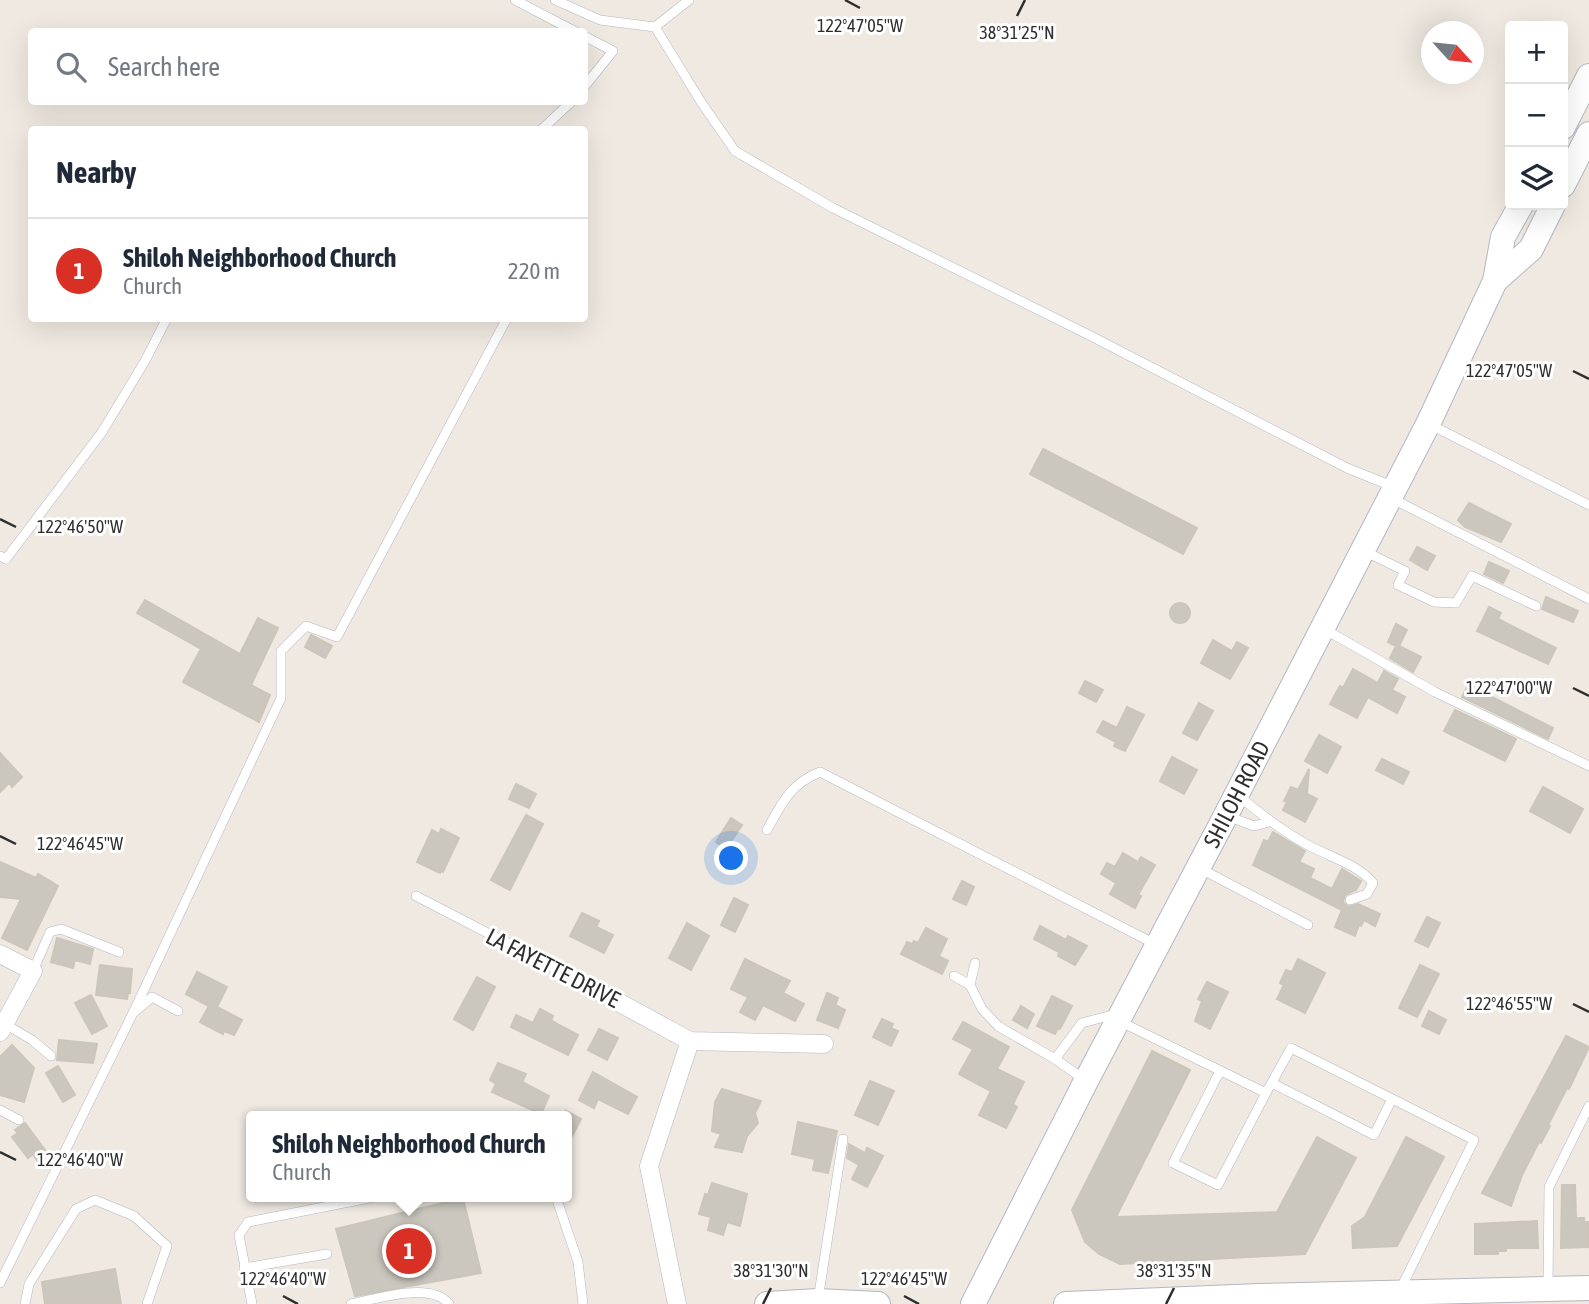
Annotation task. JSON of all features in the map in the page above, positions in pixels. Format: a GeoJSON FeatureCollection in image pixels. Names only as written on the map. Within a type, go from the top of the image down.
{"type":"FeatureCollection","features":[{"type":"Feature","properties":{"kind":"main road"},"geometry":{"type":"LineString","coordinates":[[1568,117],[1589,76]]}},
{"type":"Feature","properties":{"kind":"main road"},"geometry":{"type":"LineString","coordinates":[[1568,175],[1589,134]]}},
{"type":"Feature","properties":{"kind":"main road","name":"SHILOH ROAD"},"geometry":{"type":"LineString","coordinates":[[974,1304],[1119,1016],[1428,424],[1495,281],[1503,237],[1518,210]]}},
{"type":"Feature","properties":{"kind":"main road","name":"SHILOH ROAD"},"geometry":{"type":"LineString","coordinates":[[1495,281],[1531,249],[1550,210]]}},
{"type":"Feature","properties":{"kind":"main road"},"geometry":{"type":"LineString","coordinates":[[1066,1304],[1589,1288]]}},
{"type":"Feature","properties":{"kind":"main road"},"geometry":{"type":"LineString","coordinates":[[767,1304],[818,1301],[878,1304]]}},
{"type":"Feature","properties":{"kind":"street"},"geometry":{"type":"LineString","coordinates":[[0,954],[33,971],[2,1028]]}},
{"type":"Feature","properties":{"kind":"street","name":"LA FAYETTE DRIVE"},"geometry":{"type":"LineString","coordinates":[[559,970],[690,1041],[824,1044]]}},
{"type":"Feature","properties":{"kind":"street"},"geometry":{"type":"LineString","coordinates":[[677,1304],[649,1166],[690,1041]]}},
{"type":"Feature","properties":{"kind":"lane"},"geometry":{"type":"LineString","coordinates":[[515,0],[568,28]]}},
{"type":"Feature","properties":{"kind":"lane"},"geometry":{"type":"LineString","coordinates":[[555,0],[600,20],[656,27],[689,0]]}},
{"type":"Feature","properties":{"kind":"lane"},"geometry":{"type":"LineString","coordinates":[[656,27],[701,102],[735,151],[833,208],[1087,334],[1347,468],[1589,599]]}},
{"type":"Feature","properties":{"kind":"lane"},"geometry":{"type":"LineString","coordinates":[[588,38],[613,51],[588,82]]}},
{"type":"Feature","properties":{"kind":"lane"},"geometry":{"type":"LineString","coordinates":[[545,126],[567,105]]}},
{"type":"Feature","properties":{"kind":"lane"},"geometry":{"type":"LineString","coordinates":[[0,556],[6,559],[102,432],[165,322]]}},
{"type":"Feature","properties":{"kind":"lane"},"geometry":{"type":"LineString","coordinates":[[0,1283],[133,1013],[281,698],[281,651],[306,626],[337,636],[505,322]]}},
{"type":"Feature","properties":{"kind":"lane"},"geometry":{"type":"LineString","coordinates":[[1428,424],[1589,505]]}},
{"type":"Feature","properties":{"kind":"lane"},"geometry":{"type":"LineString","coordinates":[[1363,550],[1405,571],[1398,585],[1434,602],[1456,603],[1472,576],[1536,606]]}},
{"type":"Feature","properties":{"kind":"lane"},"geometry":{"type":"LineString","coordinates":[[1322,628],[1435,692],[1589,766]]}},
{"type":"Feature","properties":{"kind":"lane"},"geometry":{"type":"LineString","coordinates":[[767,830],[789,792],[804,778],[820,772],[1157,945]]}},
{"type":"Feature","properties":{"kind":"lane"},"geometry":{"type":"LineString","coordinates":[[1231,805],[1254,826],[1269,822]]}},
{"type":"Feature","properties":{"kind":"lane"},"geometry":{"type":"LineString","coordinates":[[1231,805],[1363,872],[1373,883],[1367,894],[1350,900]]}},
{"type":"Feature","properties":{"kind":"lane"},"geometry":{"type":"LineString","coordinates":[[1197,867],[1308,925]]}},
{"type":"Feature","properties":{"kind":"lane","name":"LA FAYETTE DRIVE"},"geometry":{"type":"LineString","coordinates":[[416,896],[559,970]]}},
{"type":"Feature","properties":{"kind":"lane"},"geometry":{"type":"LineString","coordinates":[[33,971],[50,932],[61,929],[119,952]]}},
{"type":"Feature","properties":{"kind":"lane"},"geometry":{"type":"LineString","coordinates":[[970,985],[975,963]]}},
{"type":"Feature","properties":{"kind":"lane"},"geometry":{"type":"LineString","coordinates":[[954,976],[970,985],[982,1009],[998,1026],[1086,1080]]}},
{"type":"Feature","properties":{"kind":"lane"},"geometry":{"type":"LineString","coordinates":[[133,1013],[152,997],[178,1011]]}},
{"type":"Feature","properties":{"kind":"lane"},"geometry":{"type":"LineString","coordinates":[[1055,1059],[1082,1023],[1119,1016],[1266,1093]]}},
{"type":"Feature","properties":{"kind":"lane"},"geometry":{"type":"LineString","coordinates":[[2,1028],[32,1040],[51,1056]]}},
{"type":"Feature","properties":{"kind":"lane"},"geometry":{"type":"LineString","coordinates":[[1220,1071],[1173,1163],[1218,1185],[1291,1048],[1474,1140],[1399,1292]]}},
{"type":"Feature","properties":{"kind":"lane"},"geometry":{"type":"LineString","coordinates":[[1272,1083],[1374,1135],[1392,1099]]}},
{"type":"Feature","properties":{"kind":"lane"},"geometry":{"type":"LineString","coordinates":[[1548,1288],[1549,1187],[1589,1106]]}},
{"type":"Feature","properties":{"kind":"lane"},"geometry":{"type":"LineString","coordinates":[[0,1110],[19,1120]]}},
{"type":"Feature","properties":{"kind":"lane"},"geometry":{"type":"LineString","coordinates":[[818,1301],[843,1139]]}},
{"type":"Feature","properties":{"kind":"lane"},"geometry":{"type":"LineString","coordinates":[[25,1304],[29,1284],[76,1209],[95,1200],[134,1216],[167,1246],[147,1304]]}},
{"type":"Feature","properties":{"kind":"lane"},"geometry":{"type":"LineString","coordinates":[[252,1304],[239,1235],[248,1222],[349,1202]]}},
{"type":"Feature","properties":{"kind":"lane"},"geometry":{"type":"LineString","coordinates":[[558,1202],[578,1262],[583,1304]]}},
{"type":"Feature","properties":{"kind":"lane"},"geometry":{"type":"LineString","coordinates":[[244,1268],[327,1254]]}},
{"type":"Feature","properties":{"kind":"lane"},"geometry":{"type":"LineString","coordinates":[[351,1304],[412,1293],[437,1294],[449,1304]]}},
{"type":"Feature","properties":{"kind":"building"},"geometry":{"type":"Polygon","coordinates":[[[1043,449],[1197,528],[1183,554],[1030,474],[1043,449]]]}},
{"type":"Feature","properties":{"kind":"building"},"geometry":{"type":"Polygon","coordinates":[[[1469,503],[1511,524],[1501,542],[1465,527],[1458,520],[1469,503]]]}},
{"type":"Feature","properties":{"kind":"building"},"geometry":{"type":"Polygon","coordinates":[[[1417,547],[1435,556],[1427,570],[1410,560],[1417,547]]]}},
{"type":"Feature","properties":{"kind":"building"},"geometry":{"type":"Polygon","coordinates":[[[1489,562],[1509,571],[1503,583],[1484,574],[1489,562]]]}},
{"type":"Feature","properties":{"kind":"building"},"geometry":{"type":"Polygon","coordinates":[[[1546,597],[1578,611],[1573,622],[1542,609],[1546,597]]]}},
{"type":"Feature","properties":{"kind":"building"},"geometry":{"type":"Polygon","coordinates":[[[145,600],[240,654],[258,618],[278,628],[251,685],[270,695],[259,722],[183,682],[201,649],[137,613],[145,600]]]}},
{"type":"Feature","properties":{"kind":"building"},"geometry":{"type":"Polygon","coordinates":[[[1176,603],[1184,603],[1190,613],[1184,623],[1176,623],[1170,617],[1170,609],[1176,603]]]}},
{"type":"Feature","properties":{"kind":"building"},"geometry":{"type":"Polygon","coordinates":[[[1489,607],[1501,613],[1498,619],[1556,648],[1548,664],[1477,631],[1489,607]]]}},
{"type":"Feature","properties":{"kind":"building"},"geometry":{"type":"Polygon","coordinates":[[[1396,624],[1407,630],[1399,646],[1421,657],[1413,672],[1390,658],[1396,646],[1388,642],[1396,624]]]}},
{"type":"Feature","properties":{"kind":"building"},"geometry":{"type":"Polygon","coordinates":[[[311,635],[332,646],[325,658],[305,647],[311,635]]]}},
{"type":"Feature","properties":{"kind":"building"},"geometry":{"type":"Polygon","coordinates":[[[1213,640],[1232,651],[1237,642],[1248,648],[1230,679],[1201,663],[1213,640]]]}},
{"type":"Feature","properties":{"kind":"building"},"geometry":{"type":"Polygon","coordinates":[[[1353,669],[1378,683],[1384,671],[1398,679],[1392,690],[1405,697],[1397,713],[1368,697],[1357,718],[1330,704],[1353,669]]]}},
{"type":"Feature","properties":{"kind":"building"},"geometry":{"type":"Polygon","coordinates":[[[1085,681],[1103,690],[1096,702],[1079,693],[1085,681]]]}},
{"type":"Feature","properties":{"kind":"building"},"geometry":{"type":"Polygon","coordinates":[[[1468,685],[1553,728],[1548,739],[1462,697],[1468,685]]]}},
{"type":"Feature","properties":{"kind":"building"},"geometry":{"type":"Polygon","coordinates":[[[1199,703],[1213,711],[1197,740],[1183,733],[1199,703]]]}},
{"type":"Feature","properties":{"kind":"building"},"geometry":{"type":"Polygon","coordinates":[[[1127,707],[1144,715],[1125,751],[1114,746],[1116,742],[1097,732],[1103,721],[1117,728],[1127,707]]]}},
{"type":"Feature","properties":{"kind":"building"},"geometry":{"type":"Polygon","coordinates":[[[1455,710],[1516,739],[1505,761],[1444,731],[1455,710]]]}},
{"type":"Feature","properties":{"kind":"building"},"geometry":{"type":"Polygon","coordinates":[[[1319,735],[1341,747],[1327,773],[1305,761],[1319,735]]]}},
{"type":"Feature","properties":{"kind":"building"},"geometry":{"type":"Polygon","coordinates":[[[0,753],[22,777],[12,787],[9,783],[0,792],[0,753]]]}},
{"type":"Feature","properties":{"kind":"building"},"geometry":{"type":"Polygon","coordinates":[[[1172,757],[1197,770],[1184,794],[1160,781],[1172,757]]]}},
{"type":"Feature","properties":{"kind":"building"},"geometry":{"type":"Polygon","coordinates":[[[1382,759],[1409,772],[1403,784],[1376,770],[1382,759]]]}},
{"type":"Feature","properties":{"kind":"building"},"geometry":{"type":"Polygon","coordinates":[[[1309,769],[1307,794],[1317,799],[1305,822],[1283,810],[1291,787],[1298,790],[1309,769]]]}},
{"type":"Feature","properties":{"kind":"building"},"geometry":{"type":"Polygon","coordinates":[[[516,784],[536,794],[529,808],[509,799],[516,784]]]}},
{"type":"Feature","properties":{"kind":"building"},"geometry":{"type":"Polygon","coordinates":[[[1543,787],[1583,809],[1570,833],[1530,811],[1543,787]]]}},
{"type":"Feature","properties":{"kind":"building"},"geometry":{"type":"Polygon","coordinates":[[[526,815],[543,824],[510,890],[491,880],[526,815]]]}},
{"type":"Feature","properties":{"kind":"building"},"geometry":{"type":"Polygon","coordinates":[[[731,818],[742,825],[726,849],[716,842],[731,818]]]}},
{"type":"Feature","properties":{"kind":"building"},"geometry":{"type":"Polygon","coordinates":[[[441,829],[459,838],[443,872],[440,873],[417,862],[432,830],[439,834],[441,829]]]}},
{"type":"Feature","properties":{"kind":"building"},"geometry":{"type":"Polygon","coordinates":[[[1273,832],[1305,851],[1299,862],[1314,869],[1310,878],[1332,889],[1342,869],[1361,881],[1356,890],[1345,895],[1343,902],[1348,907],[1358,904],[1380,914],[1375,926],[1364,920],[1355,936],[1335,927],[1342,910],[1253,865],[1264,840],[1268,842],[1273,832]]]}},
{"type":"Feature","properties":{"kind":"building"},"geometry":{"type":"Polygon","coordinates":[[[1123,853],[1138,862],[1141,857],[1155,865],[1138,895],[1141,896],[1135,908],[1110,894],[1116,883],[1101,874],[1107,863],[1115,867],[1123,853]]]}},
{"type":"Feature","properties":{"kind":"building"},"geometry":{"type":"Polygon","coordinates":[[[0,862],[36,878],[38,874],[58,886],[27,950],[2,938],[21,899],[0,897],[0,862]]]}},
{"type":"Feature","properties":{"kind":"building"},"geometry":{"type":"Polygon","coordinates":[[[962,881],[974,887],[966,905],[953,899],[962,881]]]}},
{"type":"Feature","properties":{"kind":"building"},"geometry":{"type":"Polygon","coordinates":[[[734,898],[748,905],[735,932],[721,925],[734,898]]]}},
{"type":"Feature","properties":{"kind":"building"},"geometry":{"type":"Polygon","coordinates":[[[582,913],[599,921],[596,927],[613,935],[604,953],[570,936],[582,913]]]}},
{"type":"Feature","properties":{"kind":"building"},"geometry":{"type":"Polygon","coordinates":[[[1427,917],[1440,923],[1428,947],[1415,941],[1427,917]]]}},
{"type":"Feature","properties":{"kind":"building"},"geometry":{"type":"Polygon","coordinates":[[[687,923],[709,936],[691,970],[669,958],[687,923]]]}},
{"type":"Feature","properties":{"kind":"building"},"geometry":{"type":"Polygon","coordinates":[[[1040,926],[1066,940],[1068,936],[1087,946],[1075,965],[1058,956],[1059,952],[1034,939],[1040,926]]]}},
{"type":"Feature","properties":{"kind":"building"},"geometry":{"type":"Polygon","coordinates":[[[926,928],[947,939],[939,956],[948,961],[942,974],[901,954],[907,942],[918,943],[926,928]]]}},
{"type":"Feature","properties":{"kind":"building"},"geometry":{"type":"Polygon","coordinates":[[[57,938],[93,949],[90,964],[75,960],[73,968],[51,962],[57,938]]]}},
{"type":"Feature","properties":{"kind":"building"},"geometry":{"type":"Polygon","coordinates":[[[745,959],[790,981],[783,993],[804,1004],[795,1021],[763,1005],[755,1020],[740,1012],[748,997],[731,989],[745,959]]]}},
{"type":"Feature","properties":{"kind":"building"},"geometry":{"type":"Polygon","coordinates":[[[1298,959],[1325,973],[1305,1013],[1277,999],[1284,985],[1280,983],[1286,970],[1292,972],[1298,959]]]}},
{"type":"Feature","properties":{"kind":"building"},"geometry":{"type":"Polygon","coordinates":[[[100,965],[132,969],[127,999],[96,995],[100,965]]]}},
{"type":"Feature","properties":{"kind":"building"},"geometry":{"type":"Polygon","coordinates":[[[1420,965],[1439,974],[1417,1017],[1399,1008],[1420,965]]]}},
{"type":"Feature","properties":{"kind":"building"},"geometry":{"type":"Polygon","coordinates":[[[197,972],[227,987],[217,1007],[242,1020],[234,1035],[224,1031],[223,1034],[200,1022],[209,1006],[186,994],[197,972]]]}},
{"type":"Feature","properties":{"kind":"building"},"geometry":{"type":"Polygon","coordinates":[[[477,977],[495,987],[473,1030],[454,1019],[477,977]]]}},
{"type":"Feature","properties":{"kind":"building"},"geometry":{"type":"Polygon","coordinates":[[[1207,982],[1228,992],[1210,1029],[1195,1021],[1202,1001],[1198,999],[1207,982]]]}},
{"type":"Feature","properties":{"kind":"building"},"geometry":{"type":"Polygon","coordinates":[[[827,993],[838,998],[835,1005],[845,1010],[838,1028],[817,1020],[827,993]]]}},
{"type":"Feature","properties":{"kind":"building"},"geometry":{"type":"Polygon","coordinates":[[[91,995],[107,1026],[92,1034],[75,1003],[91,995]]]}},
{"type":"Feature","properties":{"kind":"building"},"geometry":{"type":"Polygon","coordinates":[[[1052,996],[1072,1006],[1055,1034],[1037,1026],[1052,996]]]}},
{"type":"Feature","properties":{"kind":"building"},"geometry":{"type":"Polygon","coordinates":[[[1021,1006],[1034,1014],[1027,1028],[1013,1020],[1021,1006]]]}},
{"type":"Feature","properties":{"kind":"building"},"geometry":{"type":"Polygon","coordinates":[[[540,1009],[553,1016],[551,1020],[578,1035],[568,1055],[511,1027],[516,1015],[533,1023],[540,1009]]]}},
{"type":"Feature","properties":{"kind":"building"},"geometry":{"type":"Polygon","coordinates":[[[1429,1011],[1446,1020],[1439,1034],[1422,1026],[1429,1011]]]}},
{"type":"Feature","properties":{"kind":"building"},"geometry":{"type":"Polygon","coordinates":[[[882,1019],[893,1024],[891,1028],[898,1031],[891,1046],[873,1037],[882,1019]]]}},
{"type":"Feature","properties":{"kind":"building"},"geometry":{"type":"Polygon","coordinates":[[[963,1022],[1009,1047],[997,1069],[1024,1082],[1013,1104],[1017,1107],[1006,1128],[979,1115],[991,1091],[959,1074],[973,1049],[953,1039],[963,1022]]]}},
{"type":"Feature","properties":{"kind":"building"},"geometry":{"type":"Polygon","coordinates":[[[599,1029],[618,1038],[607,1060],[588,1050],[599,1029]]]}},
{"type":"Feature","properties":{"kind":"building"},"geometry":{"type":"Polygon","coordinates":[[[1566,1036],[1589,1047],[1522,1175],[1511,1206],[1482,1193],[1566,1036]]]}},
{"type":"Feature","properties":{"kind":"building"},"geometry":{"type":"Polygon","coordinates":[[[59,1040],[97,1044],[93,1063],[57,1060],[59,1040]]]}},
{"type":"Feature","properties":{"kind":"building"},"geometry":{"type":"Polygon","coordinates":[[[12,1045],[34,1068],[24,1102],[0,1095],[0,1057],[12,1045]]]}},
{"type":"Feature","properties":{"kind":"building"},"geometry":{"type":"Polygon","coordinates":[[[1152,1051],[1190,1070],[1116,1217],[1277,1212],[1317,1137],[1356,1158],[1305,1254],[1120,1264],[1099,1254],[1085,1242],[1072,1210],[1152,1051]]]}},
{"type":"Feature","properties":{"kind":"building"},"geometry":{"type":"Polygon","coordinates":[[[498,1063],[526,1074],[522,1082],[549,1096],[542,1111],[534,1111],[492,1092],[496,1084],[490,1080],[498,1063]]]}},
{"type":"Feature","properties":{"kind":"building"},"geometry":{"type":"Polygon","coordinates":[[[58,1066],[75,1095],[63,1102],[46,1073],[58,1066]]]}},
{"type":"Feature","properties":{"kind":"building"},"geometry":{"type":"Polygon","coordinates":[[[593,1072],[637,1097],[628,1114],[598,1099],[594,1108],[579,1100],[593,1072]]]}},
{"type":"Feature","properties":{"kind":"building"},"geometry":{"type":"Polygon","coordinates":[[[870,1081],[894,1091],[878,1125],[855,1115],[870,1081]]]}},
{"type":"Feature","properties":{"kind":"building"},"geometry":{"type":"Polygon","coordinates":[[[722,1089],[761,1101],[755,1113],[758,1123],[747,1136],[742,1152],[715,1147],[721,1134],[712,1131],[715,1102],[722,1089]]]}},
{"type":"Feature","properties":{"kind":"building"},"geometry":{"type":"Polygon","coordinates":[[[572,1114],[581,1119],[572,1136],[572,1114]]]}},
{"type":"Feature","properties":{"kind":"building"},"geometry":{"type":"Polygon","coordinates":[[[798,1122],[837,1131],[828,1173],[813,1170],[815,1159],[792,1154],[798,1122]]]}},
{"type":"Feature","properties":{"kind":"building"},"geometry":{"type":"Polygon","coordinates":[[[25,1123],[48,1154],[38,1162],[33,1154],[28,1158],[12,1137],[18,1133],[15,1130],[25,1123]]]}},
{"type":"Feature","properties":{"kind":"building"},"geometry":{"type":"Polygon","coordinates":[[[1406,1137],[1444,1157],[1397,1246],[1353,1248],[1352,1226],[1365,1217],[1406,1137]]]}},
{"type":"Feature","properties":{"kind":"building"},"geometry":{"type":"Polygon","coordinates":[[[849,1144],[865,1153],[867,1148],[883,1156],[867,1187],[852,1179],[859,1165],[847,1158],[849,1144]]]}},
{"type":"Feature","properties":{"kind":"building"},"geometry":{"type":"Polygon","coordinates":[[[712,1183],[747,1194],[740,1226],[727,1222],[723,1235],[708,1230],[711,1217],[699,1214],[705,1194],[708,1195],[712,1183]]]}},
{"type":"Feature","properties":{"kind":"building"},"geometry":{"type":"Polygon","coordinates":[[[1562,1185],[1575,1185],[1576,1218],[1584,1218],[1584,1222],[1589,1222],[1589,1247],[1561,1248],[1562,1185]]]}},
{"type":"Feature","properties":{"kind":"building"},"geometry":{"type":"Polygon","coordinates":[[[447,1202],[464,1202],[481,1273],[355,1296],[336,1229],[447,1202]]]}},
{"type":"Feature","properties":{"kind":"building"},"geometry":{"type":"Polygon","coordinates":[[[1537,1221],[1538,1248],[1506,1248],[1506,1251],[1498,1251],[1498,1254],[1475,1254],[1475,1224],[1537,1221]]]}},
{"type":"Feature","properties":{"kind":"building"},"geometry":{"type":"Polygon","coordinates":[[[115,1269],[121,1304],[45,1304],[42,1282],[115,1269]]]}},
{"type":"Feature","properties":{"kind":"place","name":"Shiloh Neighborhood Church"},"geometry":{"type":"Point","coordinates":[409,1251]}}]}
